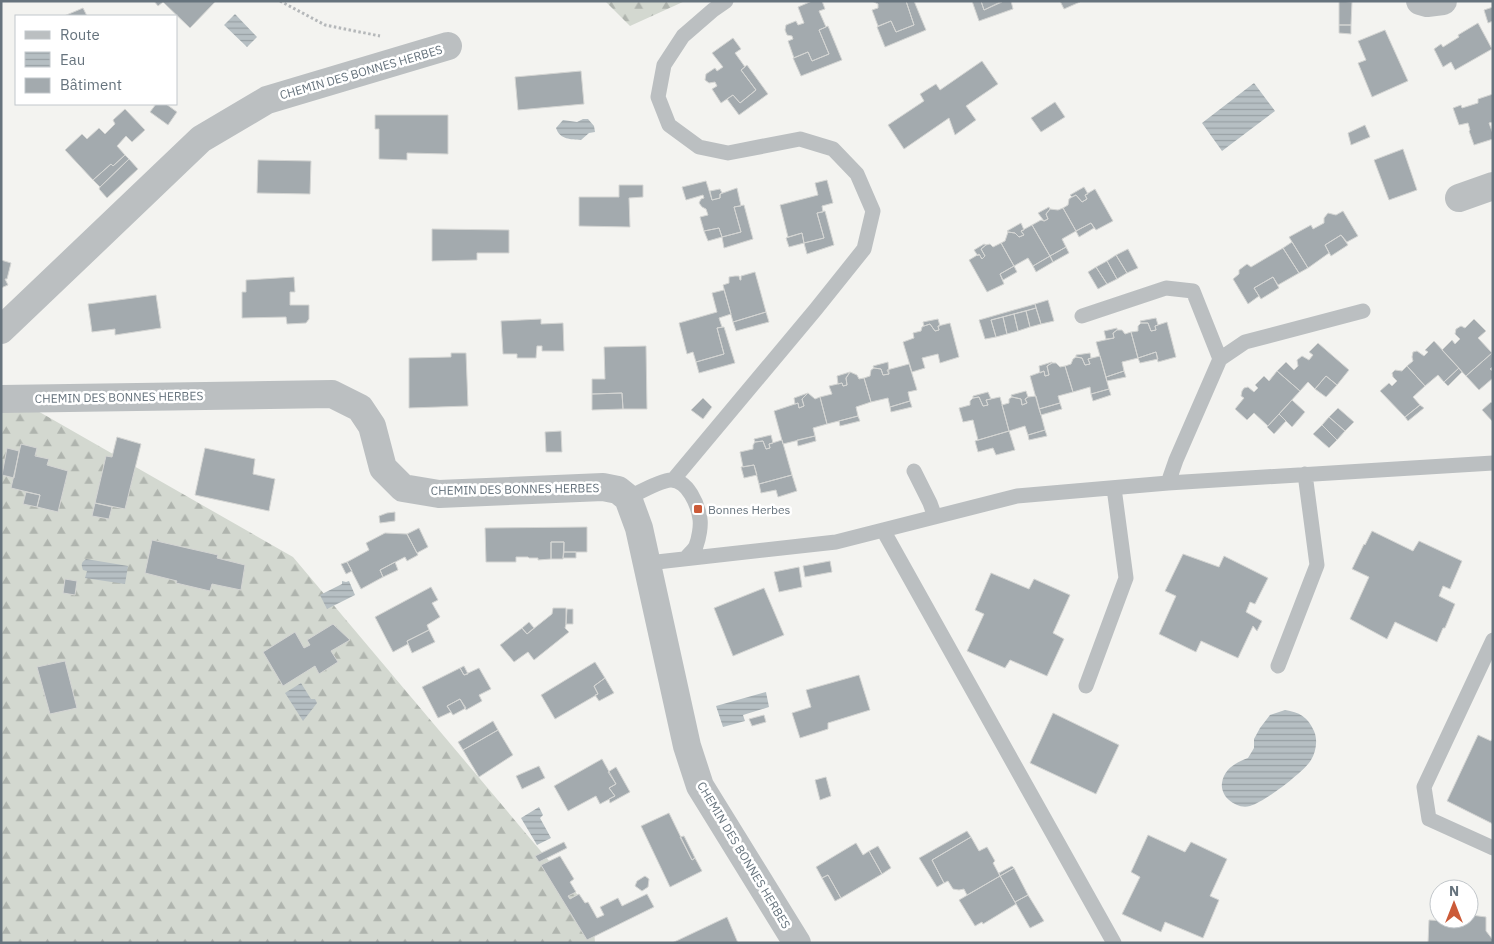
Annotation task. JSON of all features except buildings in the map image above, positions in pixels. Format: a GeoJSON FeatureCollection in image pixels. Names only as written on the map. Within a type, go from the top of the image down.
{"type":"FeatureCollection","features":[{"type":"Feature","properties":{"kind":"street"},"geometry":{"type":"LineString","coordinates":[[1420,1],[1427,3],[1444,1]]}},
{"type":"Feature","properties":{"kind":"street","name":"CHEMIN DES BONNES HERBES"},"geometry":{"type":"LineString","coordinates":[[1,330],[201,139],[267,100],[448,46]]}},
{"type":"Feature","properties":{"kind":"street"},"geometry":{"type":"LineString","coordinates":[[1459,198],[1493,186]]}},
{"type":"Feature","properties":{"kind":"street","name":"CHEMIN DES BONNES HERBES"},"geometry":{"type":"LineString","coordinates":[[1,398],[332,394],[360,408],[372,426],[383,468],[402,488],[439,494],[602,487],[618,490],[628,498],[639,528],[687,746],[700,786],[797,943]]}},
{"type":"Feature","properties":{"kind":"lane"},"geometry":{"type":"LineString","coordinates":[[673,480],[864,249],[873,211],[857,174],[833,149],[800,138],[728,153],[699,146],[669,125],[658,97],[664,64],[683,36],[726,1]]}},
{"type":"Feature","properties":{"kind":"lane"},"geometry":{"type":"LineString","coordinates":[[1082,316],[1166,288],[1193,291],[1220,359]]}},
{"type":"Feature","properties":{"kind":"lane"},"geometry":{"type":"LineString","coordinates":[[1168,483],[1176,460],[1220,359],[1245,342],[1363,311]]}},
{"type":"Feature","properties":{"kind":"lane"},"geometry":{"type":"LineString","coordinates":[[648,563],[836,542],[1017,496],[1168,483],[1493,463]]}},
{"type":"Feature","properties":{"kind":"lane"},"geometry":{"type":"LineString","coordinates":[[914,471],[935,517]]}},
{"type":"Feature","properties":{"kind":"lane"},"geometry":{"type":"LineString","coordinates":[[1278,666],[1317,565],[1305,474]]}},
{"type":"Feature","properties":{"kind":"lane"},"geometry":{"type":"LineString","coordinates":[[628,498],[665,481],[673,480],[683,485],[698,509],[700,520],[696,546],[686,558]]}},
{"type":"Feature","properties":{"kind":"lane"},"geometry":{"type":"LineString","coordinates":[[1086,686],[1126,578],[1114,488]]}},
{"type":"Feature","properties":{"kind":"lane"},"geometry":{"type":"LineString","coordinates":[[883,530],[1114,943]]}},
{"type":"Feature","properties":{"kind":"lane"},"geometry":{"type":"LineString","coordinates":[[1493,640],[1424,787],[1429,819],[1493,848]]}},
{"type":"Feature","properties":{"kind":"path"},"geometry":{"type":"LineString","coordinates":[[280,1],[325,26],[382,37],[404,60]]}},
{"type":"Feature","properties":{"kind":"green space"},"geometry":{"type":"Polygon","coordinates":[[[605,1],[685,1],[630,26],[605,1]]]}},
{"type":"Feature","properties":{"kind":"green space"},"geometry":{"type":"Polygon","coordinates":[[[1,390],[293,557],[593,913],[595,943],[1,943],[1,390]]]}},
{"type":"Feature","properties":{"kind":"water"},"geometry":{"type":"Polygon","coordinates":[[[235,14],[257,37],[247,47],[224,25],[235,14]]]}},
{"type":"Feature","properties":{"kind":"water"},"geometry":{"type":"Polygon","coordinates":[[[1254,83],[1275,111],[1222,151],[1202,123],[1254,83]]]}},
{"type":"Feature","properties":{"kind":"water"},"geometry":{"type":"Polygon","coordinates":[[[588,119],[594,126],[595,132],[589,133],[581,140],[563,137],[556,128],[563,120],[577,122],[588,119]]]}},
{"type":"Feature","properties":{"kind":"water"},"geometry":{"type":"Polygon","coordinates":[[[86,559],[128,566],[125,584],[85,578],[87,571],[83,570],[82,563],[86,559]]]}},
{"type":"Feature","properties":{"kind":"water"},"geometry":{"type":"Polygon","coordinates":[[[342,581],[349,581],[355,595],[327,609],[320,595],[342,584],[342,581]]]}},
{"type":"Feature","properties":{"kind":"water"},"geometry":{"type":"Polygon","coordinates":[[[301,683],[311,699],[315,699],[317,703],[303,721],[285,693],[301,683]]]}},
{"type":"Feature","properties":{"kind":"water"},"geometry":{"type":"Polygon","coordinates":[[[766,692],[769,707],[743,715],[745,721],[723,727],[716,706],[766,692]]]}},
{"type":"Feature","properties":{"kind":"water"},"geometry":{"type":"Polygon","coordinates":[[[1285,710],[1303,716],[1312,726],[1316,742],[1311,760],[1292,779],[1256,804],[1247,807],[1234,803],[1227,798],[1222,790],[1225,774],[1235,764],[1248,758],[1254,748],[1254,739],[1270,715],[1285,710]]]}},
{"type":"Feature","properties":{"kind":"water"},"geometry":{"type":"Polygon","coordinates":[[[539,807],[543,815],[540,818],[551,838],[537,845],[521,818],[539,807]]]}},
{"type":"Feature","properties":{"kind":"place","name":"Bonnes Herbes"},"geometry":{"type":"Point","coordinates":[698,509]}}]}
